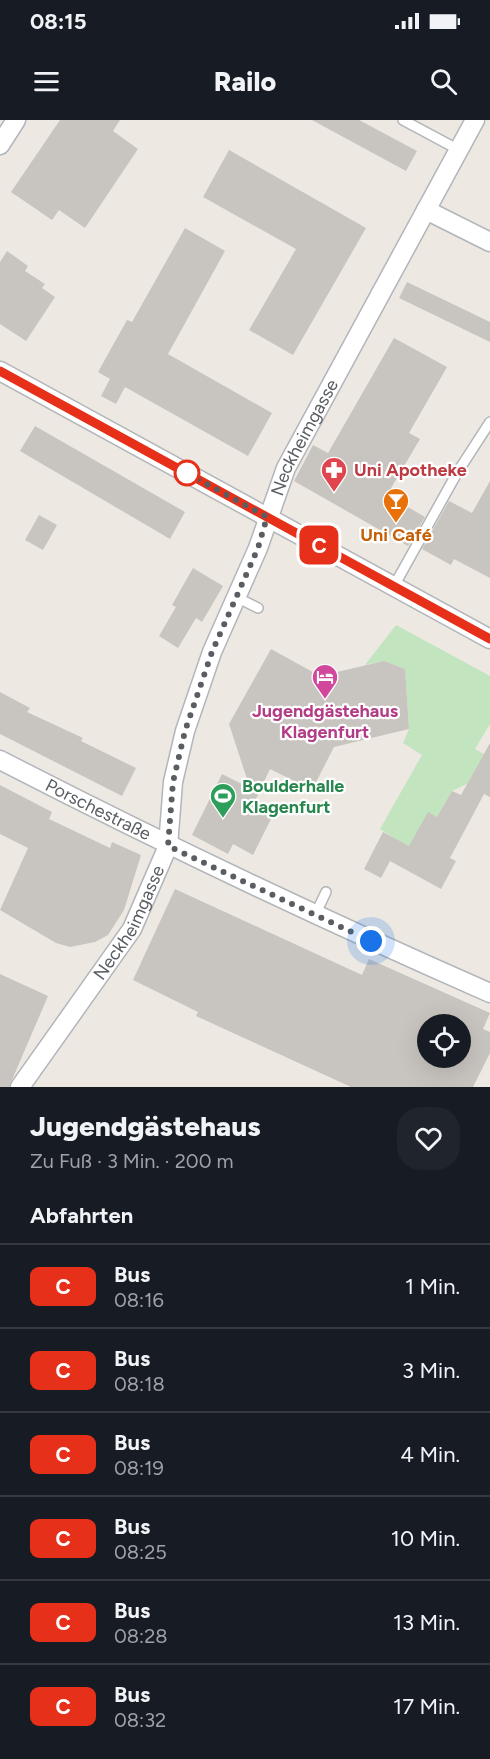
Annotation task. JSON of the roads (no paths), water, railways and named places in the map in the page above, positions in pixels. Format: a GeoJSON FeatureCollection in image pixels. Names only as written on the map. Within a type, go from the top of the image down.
{"type":"FeatureCollection","features":[{"type":"Feature","properties":{"kind":"street"},"geometry":{"type":"LineString","coordinates":[[0,145],[16,120]]}},
{"type":"Feature","properties":{"kind":"street","name":"Neckheimgasse"},"geometry":{"type":"LineString","coordinates":[[20,1087],[132,929],[168,846],[173,782],[185,731],[212,652],[258,548],[286,468],[475,120]]}},
{"type":"Feature","properties":{"kind":"street"},"geometry":{"type":"LineString","coordinates":[[426,210],[490,242]]}},
{"type":"Feature","properties":{"kind":"street"},"geometry":{"type":"LineString","coordinates":[[0,371],[490,639]]}},
{"type":"Feature","properties":{"kind":"street","name":"Porschestraße"},"geometry":{"type":"LineString","coordinates":[[0,760],[168,846],[490,993]]}},
{"type":"Feature","properties":{"kind":"lane"},"geometry":{"type":"LineString","coordinates":[[404,120],[459,150]]}},
{"type":"Feature","properties":{"kind":"lane"},"geometry":{"type":"LineString","coordinates":[[394,586],[457,473],[490,422]]}},
{"type":"Feature","properties":{"kind":"lane"},"geometry":{"type":"LineString","coordinates":[[237,597],[258,608]]}},
{"type":"Feature","properties":{"kind":"lane"},"geometry":{"type":"LineString","coordinates":[[315,915],[326,892]]}},
{"type":"Feature","properties":{"kind":"place","name":"Uni Apotheke"},"geometry":{"type":"Point","coordinates":[334,493]}},
{"type":"Feature","properties":{"kind":"place","name":"Uni Café"},"geometry":{"type":"Point","coordinates":[396,524]}},
{"type":"Feature","properties":{"kind":"place","name":"Jugendgästehaus Klagenfurt"},"geometry":{"type":"Point","coordinates":[325,700]}},
{"type":"Feature","properties":{"kind":"place","name":"Boulderhalle Klagenfurt"},"geometry":{"type":"Point","coordinates":[223,819]}}]}
